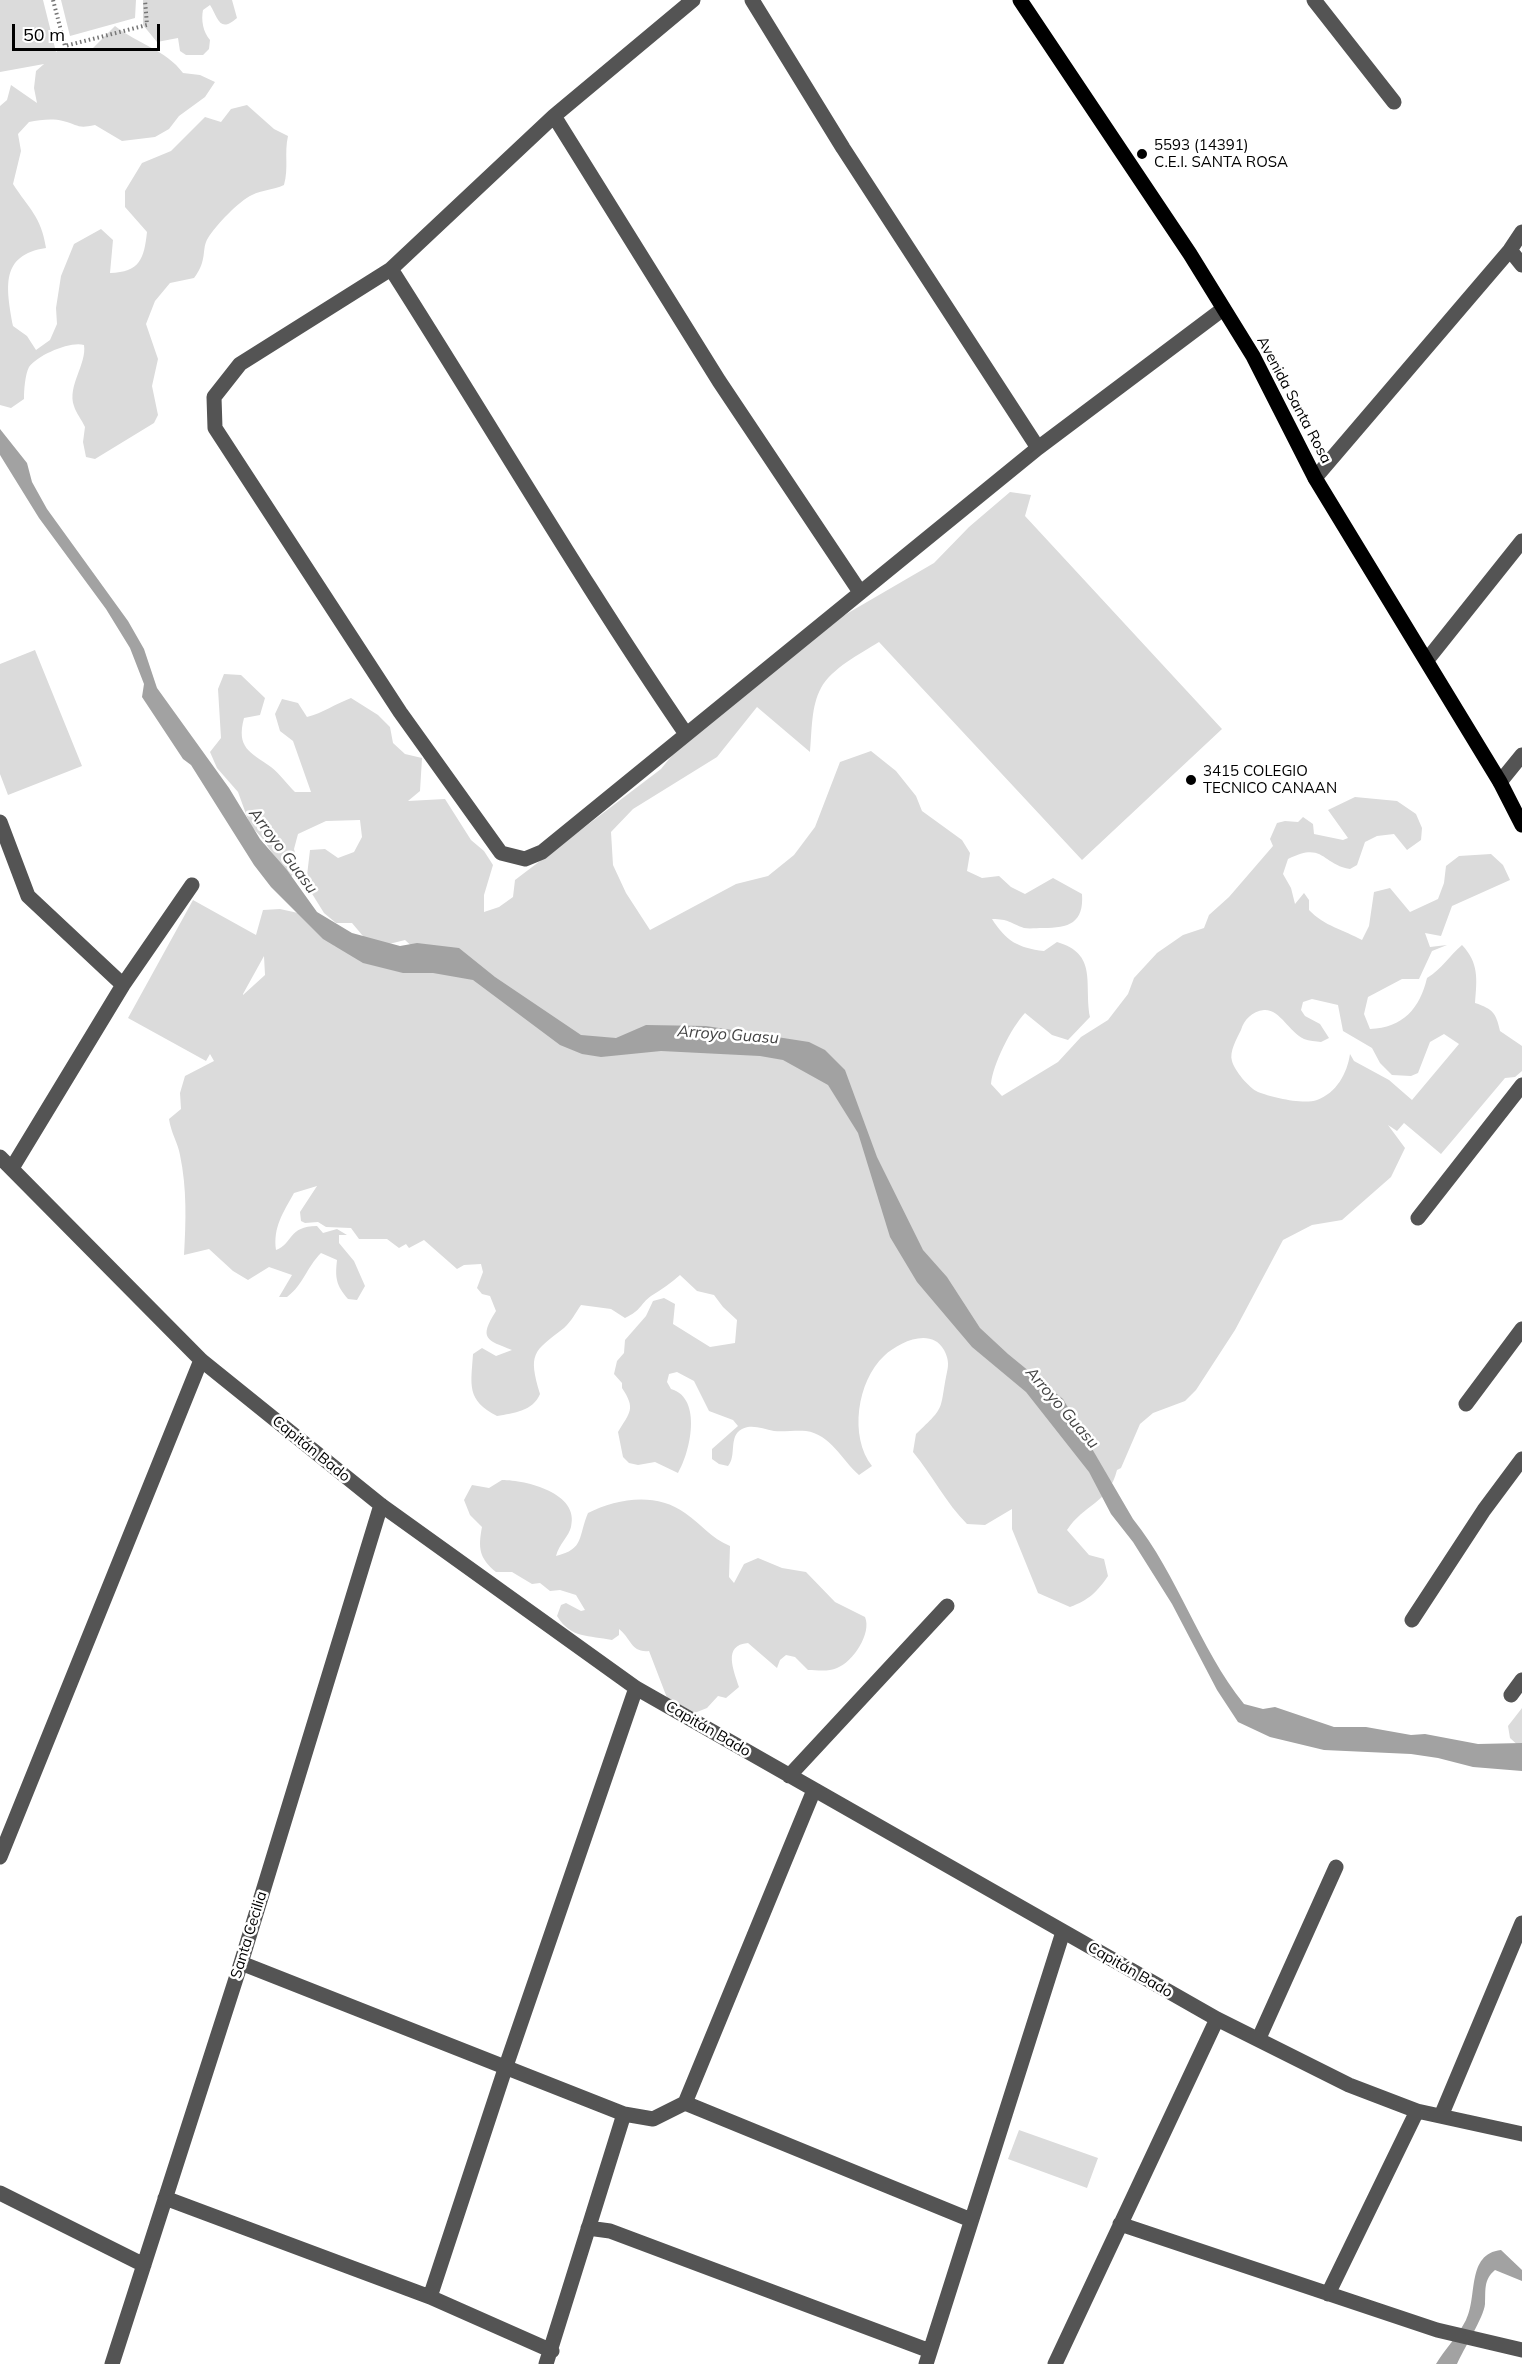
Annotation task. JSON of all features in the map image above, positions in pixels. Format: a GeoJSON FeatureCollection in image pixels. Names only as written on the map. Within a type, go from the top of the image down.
{"type":"FeatureCollection","features":[{"type":"Feature","properties":{"kind":"main road","name":"Avenida Santa Rosa"},"geometry":{"type":"LineString","coordinates":[[1020,0],[1183,244],[1253,356],[1315,478],[1363,561],[1427,660],[1500,782],[1522,825]]}},
{"type":"Feature","properties":{"kind":"street"},"geometry":{"type":"LineString","coordinates":[[693,0],[554,116],[391,270],[240,364],[214,397],[215,428],[400,712],[501,852],[525,859],[542,852],[1038,448],[1224,309]]}},
{"type":"Feature","properties":{"kind":"street"},"geometry":{"type":"LineString","coordinates":[[752,0],[843,148],[1038,448]]}},
{"type":"Feature","properties":{"kind":"street"},"geometry":{"type":"LineString","coordinates":[[1314,0],[1394,102]]}},
{"type":"Feature","properties":{"kind":"street"},"geometry":{"type":"LineString","coordinates":[[554,116],[719,381],[860,592]]}},
{"type":"Feature","properties":{"kind":"street"},"geometry":{"type":"LineString","coordinates":[[1315,478],[1510,250],[1522,232]]}},
{"type":"Feature","properties":{"kind":"street"},"geometry":{"type":"LineString","coordinates":[[1510,250],[1522,266]]}},
{"type":"Feature","properties":{"kind":"street"},"geometry":{"type":"LineString","coordinates":[[391,270],[492,427],[549,526],[611,624],[686,734]]}},
{"type":"Feature","properties":{"kind":"street"},"geometry":{"type":"LineString","coordinates":[[1427,660],[1522,541]]}},
{"type":"Feature","properties":{"kind":"street"},"geometry":{"type":"LineString","coordinates":[[1500,782],[1522,754]]}},
{"type":"Feature","properties":{"kind":"street"},"geometry":{"type":"LineString","coordinates":[[0,822],[28,896],[123,985]]}},
{"type":"Feature","properties":{"kind":"street"},"geometry":{"type":"LineString","coordinates":[[12,1168],[123,985],[192,885]]}},
{"type":"Feature","properties":{"kind":"street"},"geometry":{"type":"LineString","coordinates":[[1418,1218],[1522,1085]]}},
{"type":"Feature","properties":{"kind":"street","name":"Capitán Bado"},"geometry":{"type":"LineString","coordinates":[[0,1157],[201,1360],[381,1505],[636,1688],[1217,2019],[1349,2085],[1417,2111],[1522,2134]]}},
{"type":"Feature","properties":{"kind":"street"},"geometry":{"type":"LineString","coordinates":[[1466,1404],[1522,1329]]}},
{"type":"Feature","properties":{"kind":"street"},"geometry":{"type":"LineString","coordinates":[[0,1857],[201,1360]]}},
{"type":"Feature","properties":{"kind":"street"},"geometry":{"type":"LineString","coordinates":[[1412,1620],[1484,1510],[1522,1459]]}},
{"type":"Feature","properties":{"kind":"street","name":"Santa Cecilia"},"geometry":{"type":"LineString","coordinates":[[112,2364],[241,1963],[381,1505]]}},
{"type":"Feature","properties":{"kind":"street"},"geometry":{"type":"LineString","coordinates":[[789,1776],[947,1606]]}},
{"type":"Feature","properties":{"kind":"street"},"geometry":{"type":"LineString","coordinates":[[1511,1695],[1522,1680]]}},
{"type":"Feature","properties":{"kind":"street"},"geometry":{"type":"LineString","coordinates":[[430,2297],[506,2066],[636,1688]]}},
{"type":"Feature","properties":{"kind":"street"},"geometry":{"type":"LineString","coordinates":[[241,1963],[624,2114],[653,2118],[685,2103],[814,1790]]}},
{"type":"Feature","properties":{"kind":"street"},"geometry":{"type":"LineString","coordinates":[[1259,2038],[1336,1867]]}},
{"type":"Feature","properties":{"kind":"street"},"geometry":{"type":"LineString","coordinates":[[1441,2116],[1522,1923]]}},
{"type":"Feature","properties":{"kind":"street"},"geometry":{"type":"LineString","coordinates":[[588,2228],[620,2234],[928,2358],[1063,1932]]}},
{"type":"Feature","properties":{"kind":"street"},"geometry":{"type":"LineString","coordinates":[[1055,2364],[1217,2019]]}},
{"type":"Feature","properties":{"kind":"street"},"geometry":{"type":"LineString","coordinates":[[685,2103],[971,2220]]}},
{"type":"Feature","properties":{"kind":"street"},"geometry":{"type":"LineString","coordinates":[[1328,2294],[1417,2111]]}},
{"type":"Feature","properties":{"kind":"street"},"geometry":{"type":"LineString","coordinates":[[165,2198],[430,2297],[549,2358],[624,2114]]}},
{"type":"Feature","properties":{"kind":"street"},"geometry":{"type":"LineString","coordinates":[[0,2193],[144,2265]]}},
{"type":"Feature","properties":{"kind":"street"},"geometry":{"type":"LineString","coordinates":[[1120,2224],[1437,2330],[1522,2349]]}},
{"type":"Feature","properties":{"kind":"path"},"geometry":{"type":"LineString","coordinates":[[53,0],[65,46],[147,25],[145,0]]}},
{"type":"Feature","properties":{"kind":"shaded area"},"geometry":{"type":"Polygon","coordinates":[[[0,0],[43,0],[56,52],[60,49],[92,49],[115,26],[168,58],[183,73],[200,75],[215,82],[205,97],[179,116],[169,129],[155,137],[122,141],[95,125],[81,127],[50,119],[29,122],[18,134],[21,151],[13,184],[38,220],[46,248],[31,252],[13,265],[8,286],[9,298],[13,326],[27,336],[36,350],[50,340],[57,324],[56,308],[61,276],[74,244],[101,229],[113,240],[110,273],[134,267],[142,257],[147,232],[125,207],[125,191],[142,163],[171,151],[205,117],[221,122],[231,109],[247,105],[274,129],[288,136],[284,185],[252,195],[234,208],[208,238],[201,266],[194,278],[170,283],[155,301],[146,324],[158,359],[152,386],[158,415],[154,423],[95,459],[86,457],[83,442],[85,427],[75,409],[73,398],[75,383],[83,360],[84,345],[63,347],[33,362],[28,370],[24,399],[11,408],[0,405],[0,106],[7,100],[11,85],[37,103],[34,88],[36,71],[44,64],[0,72],[0,0]]]}},
{"type":"Feature","properties":{"kind":"shaded area"},"geometry":{"type":"Polygon","coordinates":[[[61,0],[136,0],[135,18],[70,36],[61,0]]]}},
{"type":"Feature","properties":{"kind":"shaded area"},"geometry":{"type":"Polygon","coordinates":[[[143,0],[232,0],[237,18],[231,23],[223,24],[217,19],[210,5],[203,10],[203,26],[210,40],[209,49],[203,55],[186,55],[180,51],[178,38],[157,42],[143,25],[143,0]]]}},
{"type":"Feature","properties":{"kind":"shaded area"},"geometry":{"type":"Polygon","coordinates":[[[1010,492],[1031,495],[1025,516],[1222,729],[1082,860],[879,642],[839,668],[821,688],[814,711],[810,752],[757,707],[717,757],[633,809],[611,832],[613,865],[626,893],[650,930],[736,884],[768,876],[794,855],[815,827],[840,762],[871,751],[896,771],[916,796],[922,811],[962,840],[970,853],[967,871],[982,878],[999,876],[1011,887],[1025,894],[1053,878],[1082,894],[1082,904],[1077,918],[1060,927],[1024,928],[1006,921],[992,919],[1008,938],[1027,948],[1044,951],[1057,942],[1070,947],[1079,954],[1084,962],[1088,981],[1090,1017],[1068,1040],[1052,1035],[1025,1013],[1004,1047],[992,1076],[991,1084],[1002,1096],[1058,1062],[1081,1037],[1108,1020],[1128,994],[1134,978],[1157,953],[1183,935],[1204,928],[1209,915],[1229,897],[1273,846],[1270,839],[1277,823],[1298,822],[1303,817],[1313,824],[1314,834],[1343,840],[1348,838],[1328,810],[1355,797],[1397,801],[1416,814],[1422,828],[1421,840],[1407,850],[1394,834],[1377,836],[1365,842],[1357,865],[1350,869],[1333,863],[1316,853],[1309,852],[1288,859],[1283,874],[1291,888],[1295,904],[1304,893],[1309,900],[1309,910],[1315,915],[1328,924],[1362,940],[1369,926],[1374,892],[1390,888],[1410,912],[1438,899],[1444,883],[1446,866],[1459,856],[1491,854],[1503,865],[1510,880],[1452,906],[1441,936],[1425,933],[1430,947],[1447,945],[1432,951],[1419,979],[1402,979],[1368,997],[1364,1014],[1370,1029],[1382,1028],[1401,1020],[1415,1007],[1427,978],[1462,945],[1468,952],[1476,972],[1475,1003],[1490,1010],[1497,1020],[1500,1031],[1522,1046],[1522,1071],[1515,1077],[1505,1078],[1441,1154],[1404,1123],[1397,1131],[1388,1125],[1405,1148],[1391,1177],[1342,1220],[1312,1225],[1283,1240],[1235,1330],[1196,1390],[1185,1401],[1153,1413],[1140,1424],[1121,1468],[1117,1470],[1108,1490],[1067,1530],[1089,1555],[1104,1559],[1108,1576],[1092,1595],[1070,1607],[1038,1593],[1012,1529],[1012,1509],[985,1525],[967,1524],[952,1507],[913,1452],[916,1434],[933,1418],[940,1407],[948,1369],[944,1350],[931,1339],[915,1339],[890,1351],[875,1367],[868,1380],[862,1394],[859,1425],[860,1440],[872,1466],[859,1475],[829,1442],[806,1431],[774,1431],[754,1427],[742,1429],[735,1436],[731,1462],[728,1466],[719,1464],[712,1459],[712,1449],[738,1426],[733,1420],[709,1411],[694,1381],[677,1372],[669,1374],[667,1382],[671,1389],[681,1394],[690,1414],[689,1440],[678,1473],[655,1462],[638,1465],[629,1463],[623,1457],[618,1432],[628,1415],[630,1406],[622,1383],[614,1374],[617,1361],[624,1353],[625,1340],[646,1316],[653,1301],[664,1298],[675,1304],[673,1324],[710,1347],[735,1343],[737,1320],[714,1295],[697,1291],[680,1275],[625,1318],[611,1309],[581,1305],[567,1326],[545,1343],[536,1355],[534,1370],[540,1394],[537,1400],[528,1408],[497,1416],[475,1398],[472,1383],[473,1354],[482,1348],[496,1356],[512,1350],[496,1344],[488,1337],[487,1328],[496,1311],[490,1296],[482,1294],[477,1288],[483,1272],[481,1264],[464,1265],[457,1269],[424,1240],[409,1248],[406,1244],[399,1248],[387,1239],[359,1239],[351,1228],[326,1227],[318,1222],[305,1223],[301,1221],[300,1212],[317,1186],[294,1193],[277,1227],[276,1250],[286,1244],[296,1232],[308,1227],[317,1226],[323,1233],[337,1229],[347,1235],[339,1235],[339,1243],[354,1261],[365,1286],[357,1300],[348,1299],[341,1290],[336,1277],[337,1260],[321,1253],[287,1297],[279,1297],[292,1275],[269,1267],[248,1280],[233,1271],[209,1249],[184,1255],[184,1180],[179,1151],[169,1119],[181,1109],[180,1093],[185,1076],[214,1061],[210,1054],[206,1061],[128,1018],[193,900],[256,935],[263,910],[280,909],[298,913],[335,946],[417,951],[405,940],[373,948],[352,923],[336,923],[324,913],[306,884],[310,850],[325,849],[338,858],[354,852],[362,837],[360,820],[326,821],[298,834],[294,849],[298,865],[290,879],[262,838],[250,825],[238,792],[217,768],[210,752],[221,738],[218,689],[224,674],[241,675],[265,698],[260,715],[244,718],[243,743],[295,792],[311,792],[293,741],[280,731],[275,714],[282,699],[298,703],[307,717],[351,698],[378,715],[390,727],[393,743],[405,754],[422,758],[420,791],[408,801],[445,799],[471,840],[484,851],[493,865],[484,895],[484,912],[499,907],[513,897],[515,880],[661,769],[682,743],[824,627],[934,563],[969,527],[1010,492]],[[264,956],[243,994],[243,995],[265,975],[264,956]],[[1312,999],[1303,1002],[1301,1010],[1305,1016],[1320,1024],[1329,1038],[1321,1042],[1310,1041],[1299,1036],[1280,1017],[1270,1011],[1256,1012],[1244,1023],[1231,1057],[1239,1074],[1254,1090],[1287,1100],[1304,1102],[1317,1100],[1330,1093],[1340,1082],[1350,1054],[1354,1061],[1389,1080],[1412,1100],[1459,1044],[1444,1034],[1430,1042],[1418,1073],[1411,1076],[1392,1075],[1380,1063],[1372,1048],[1343,1031],[1338,1005],[1312,999]]]}},
{"type":"Feature","properties":{"kind":"shaded area"},"geometry":{"type":"Polygon","coordinates":[[[35,650],[82,766],[8,795],[0,774],[0,664],[35,650]]]}},
{"type":"Feature","properties":{"kind":"shaded area"},"geometry":{"type":"Polygon","coordinates":[[[502,1480],[537,1486],[559,1497],[567,1505],[572,1515],[571,1527],[556,1556],[572,1550],[579,1540],[588,1513],[599,1508],[637,1500],[650,1500],[674,1506],[730,1546],[729,1577],[734,1583],[744,1564],[758,1558],[782,1568],[806,1572],[835,1602],[865,1617],[866,1631],[860,1646],[849,1660],[837,1668],[808,1670],[795,1657],[786,1655],[780,1660],[777,1668],[748,1643],[740,1645],[732,1654],[739,1687],[726,1698],[718,1696],[707,1708],[692,1714],[669,1703],[649,1651],[638,1650],[619,1629],[619,1635],[612,1640],[581,1635],[568,1629],[562,1623],[557,1616],[561,1605],[566,1603],[581,1611],[585,1610],[576,1595],[560,1590],[550,1591],[540,1583],[532,1584],[512,1572],[496,1572],[486,1562],[480,1547],[482,1527],[470,1515],[464,1500],[472,1485],[489,1488],[502,1480]]]}},
{"type":"Feature","properties":{"kind":"shaded area"},"geometry":{"type":"Polygon","coordinates":[[[1522,1708],[1522,1749],[1510,1738],[1508,1726],[1522,1708]]]}},
{"type":"Feature","properties":{"kind":"shaded area"},"geometry":{"type":"Polygon","coordinates":[[[1019,2130],[1098,2158],[1087,2188],[1008,2159],[1019,2130]]]}},
{"type":"Feature","properties":{"kind":"water","name":"Arroyo Guasu"},"geometry":{"type":"Polygon","coordinates":[[[0,429],[27,463],[32,482],[47,509],[128,621],[144,649],[157,688],[229,788],[260,839],[287,870],[317,912],[352,933],[400,946],[417,943],[459,948],[495,977],[581,1035],[616,1038],[646,1025],[706,1026],[809,1042],[825,1050],[845,1070],[877,1157],[923,1250],[947,1277],[980,1328],[1063,1399],[1133,1519],[1163,1564],[1214,1659],[1244,1704],[1263,1709],[1275,1707],[1334,1727],[1366,1727],[1411,1735],[1425,1734],[1478,1744],[1522,1743],[1522,1771],[1473,1767],[1411,1754],[1324,1750],[1270,1737],[1238,1722],[1217,1690],[1172,1604],[1133,1542],[1111,1514],[1089,1472],[1026,1392],[972,1347],[917,1282],[890,1237],[858,1133],[828,1085],[783,1060],[760,1056],[661,1051],[601,1057],[582,1054],[560,1045],[473,980],[433,973],[403,973],[363,963],[323,939],[271,887],[254,865],[191,765],[183,759],[142,697],[144,684],[130,648],[106,609],[39,518],[0,455],[0,429]]]}},
{"type":"Feature","properties":{"kind":"water"},"geometry":{"type":"Polygon","coordinates":[[[1501,2250],[1522,2270],[1522,2281],[1495,2270],[1487,2282],[1484,2310],[1457,2364],[1436,2364],[1459,2332],[1470,2311],[1475,2278],[1482,2259],[1490,2253],[1501,2250]]]}},
{"type":"Feature","properties":{"kind":"place","name":"5593 (14391) C.E.I. SANTA ROSA"},"geometry":{"type":"Point","coordinates":[1142,154]}},
{"type":"Feature","properties":{"kind":"place","name":"3415 COLEGIO TECNICO CANAAN"},"geometry":{"type":"Point","coordinates":[1191,780]}}]}
